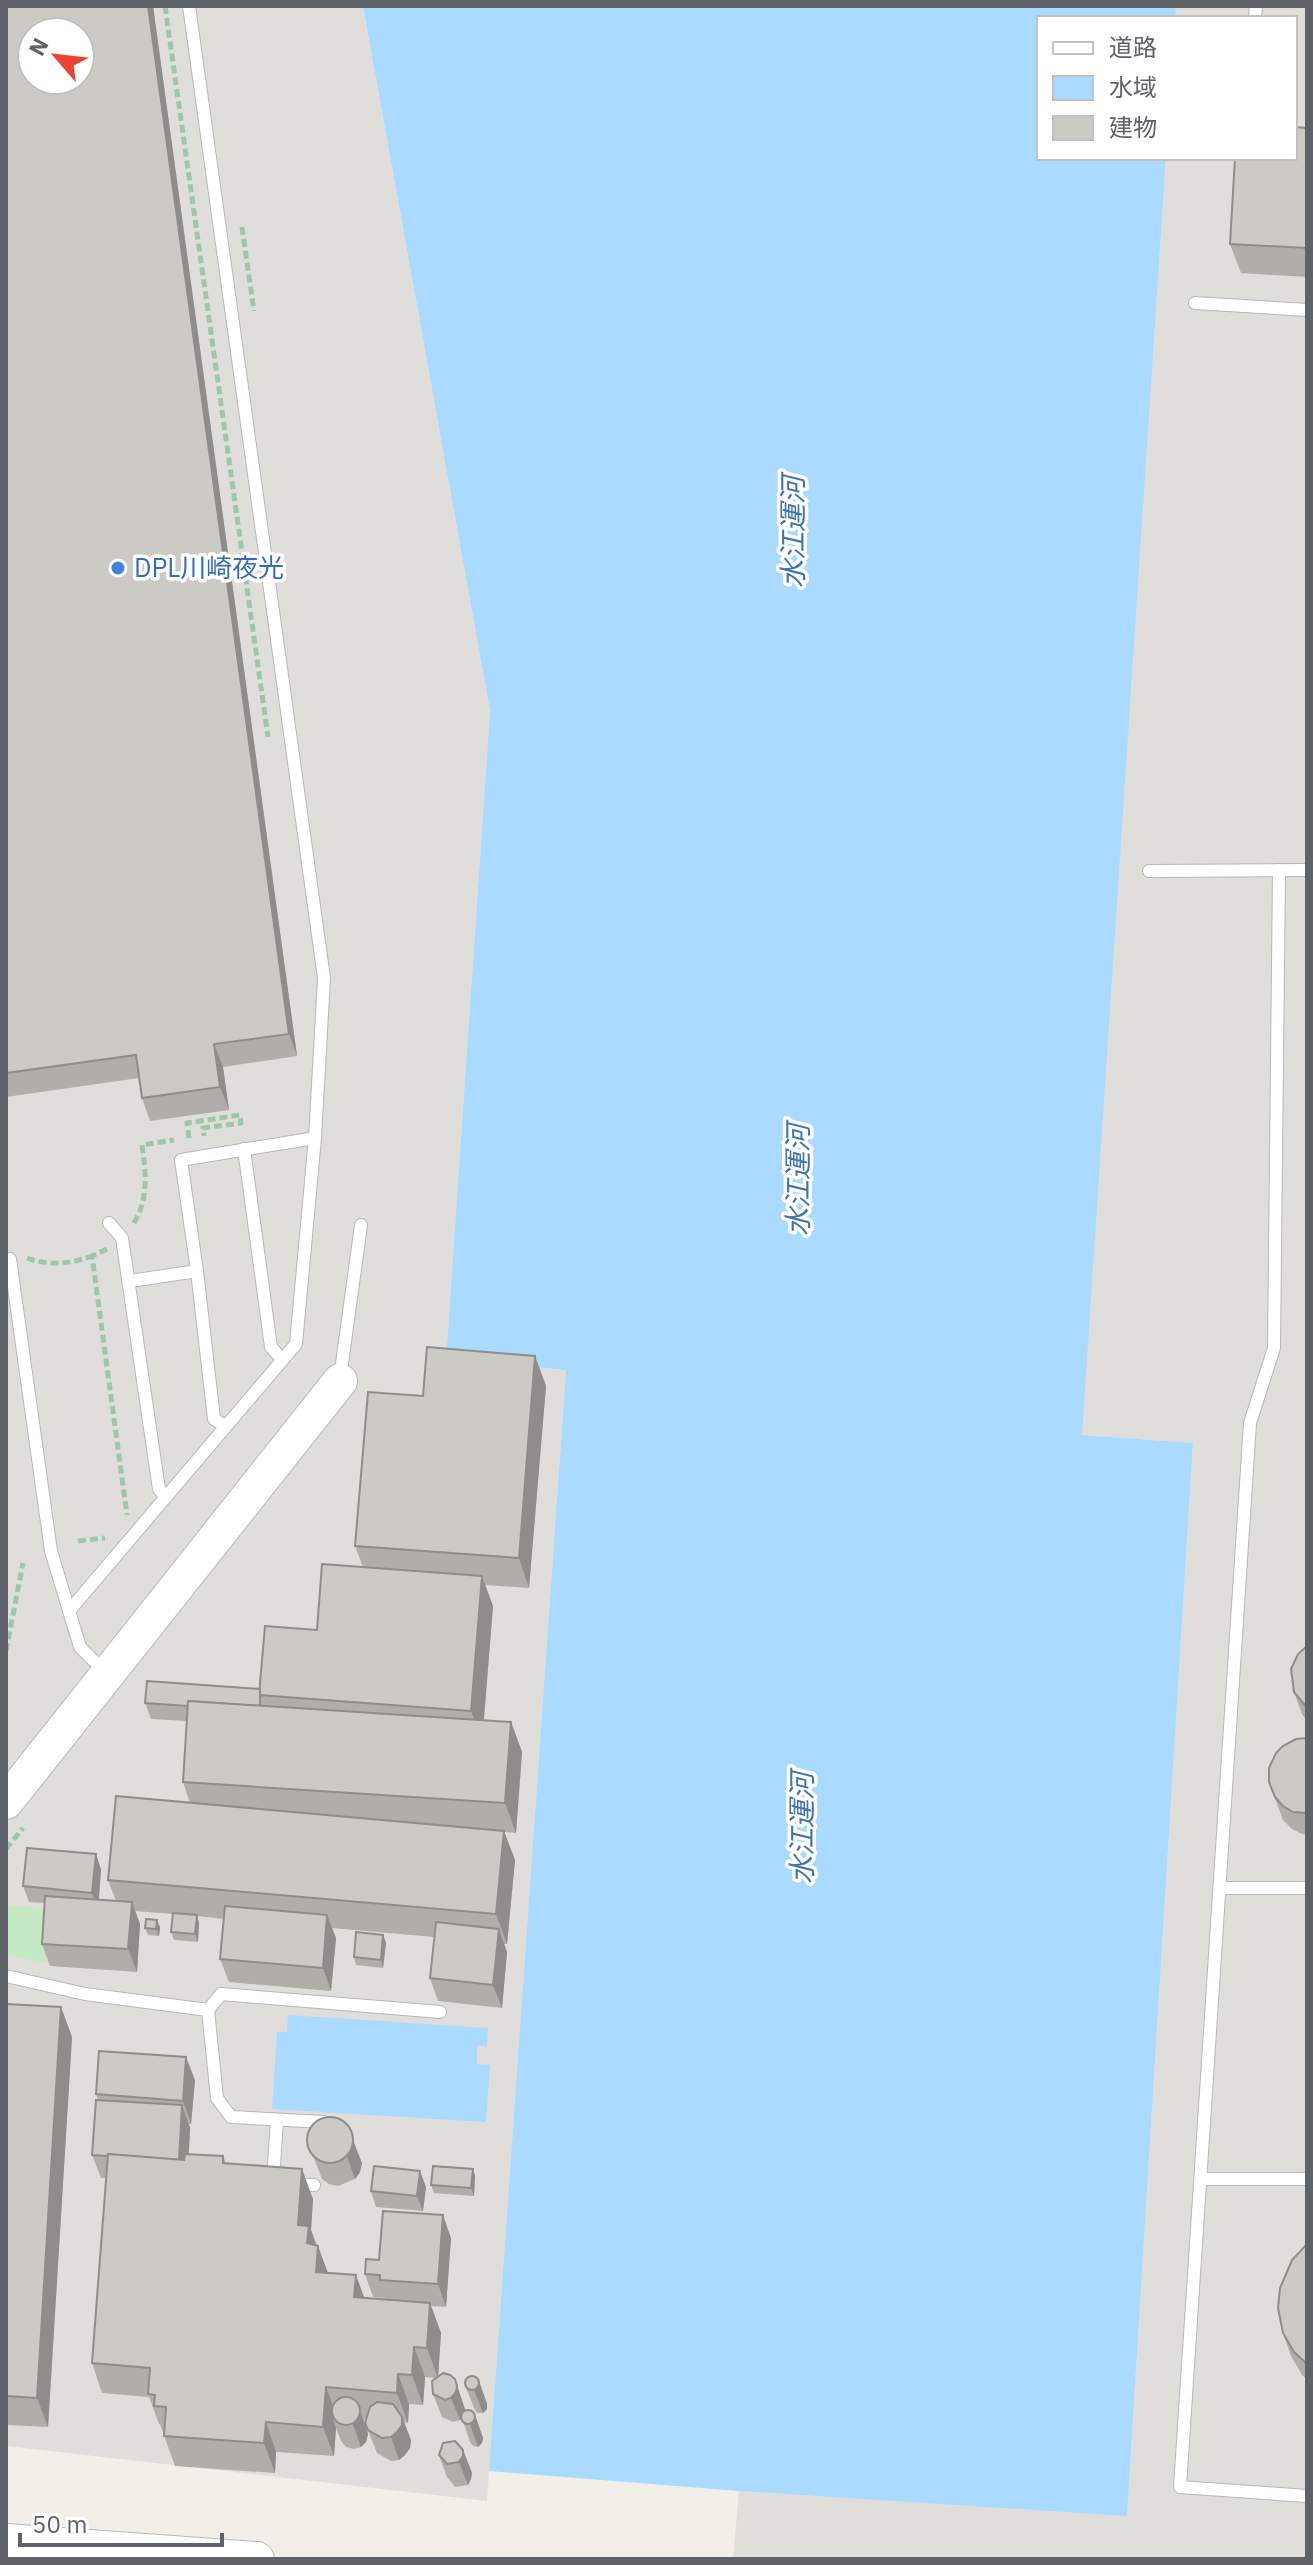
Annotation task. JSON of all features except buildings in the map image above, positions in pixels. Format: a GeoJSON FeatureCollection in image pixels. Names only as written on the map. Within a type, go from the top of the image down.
{"type":"FeatureCollection","features":[{"type":"Feature","properties":{"kind":"street"},"geometry":{"type":"LineString","coordinates":[[6,1802],[340,1381]]}},
{"type":"Feature","properties":{"kind":"street"},"geometry":{"type":"LineString","coordinates":[[6,2541],[257,2559]]}},
{"type":"Feature","properties":{"kind":"lane"},"geometry":{"type":"LineString","coordinates":[[69,1611],[296,1344],[315,1138],[324,978],[189,6]]}},
{"type":"Feature","properties":{"kind":"lane"},"geometry":{"type":"LineString","coordinates":[[1195,303],[1307,310]]}},
{"type":"Feature","properties":{"kind":"lane"},"geometry":{"type":"LineString","coordinates":[[1279,870],[1274,1348],[1250,1423],[1180,2487],[1307,2496]]}},
{"type":"Feature","properties":{"kind":"lane"},"geometry":{"type":"LineString","coordinates":[[1149,871],[1307,870]]}},
{"type":"Feature","properties":{"kind":"lane"},"geometry":{"type":"LineString","coordinates":[[225,1426],[214,1419],[181,1160],[315,1138]]}},
{"type":"Feature","properties":{"kind":"lane"},"geometry":{"type":"LineString","coordinates":[[244,1149],[271,1347],[282,1359]]}},
{"type":"Feature","properties":{"kind":"lane"},"geometry":{"type":"LineString","coordinates":[[109,1223],[122,1238],[159,1489],[166,1497]]}},
{"type":"Feature","properties":{"kind":"lane"},"geometry":{"type":"LineString","coordinates":[[340,1381],[361,1225]]}},
{"type":"Feature","properties":{"kind":"lane"},"geometry":{"type":"LineString","coordinates":[[10,1259],[51,1551],[80,1647],[107,1675]]}},
{"type":"Feature","properties":{"kind":"lane"},"geometry":{"type":"LineString","coordinates":[[130,1281],[197,1271]]}},
{"type":"Feature","properties":{"kind":"lane"},"geometry":{"type":"LineString","coordinates":[[1221,1888],[1307,1888]]}},
{"type":"Feature","properties":{"kind":"lane"},"geometry":{"type":"LineString","coordinates":[[6,1976],[85,1994],[208,2010]]}},
{"type":"Feature","properties":{"kind":"lane"},"geometry":{"type":"LineString","coordinates":[[323,2122],[231,2117],[217,2098],[208,2010],[221,1994],[440,2012]]}},
{"type":"Feature","properties":{"kind":"lane"},"geometry":{"type":"LineString","coordinates":[[277,2120],[273,2182],[314,2185]]}},
{"type":"Feature","properties":{"kind":"lane"},"geometry":{"type":"LineString","coordinates":[[1201,2179],[1307,2179]]}},
{"type":"Feature","properties":{"kind":"path"},"geometry":{"type":"LineString","coordinates":[[165,6],[269,741]]}},
{"type":"Feature","properties":{"kind":"path"},"geometry":{"type":"LineString","coordinates":[[242,227],[254,311]]}},
{"type":"Feature","properties":{"kind":"path"},"geometry":{"type":"LineString","coordinates":[[189,1138],[187,1123],[240,1115],[241,1123],[203,1128],[204,1136]]}},
{"type":"Feature","properties":{"kind":"path"},"geometry":{"type":"LineString","coordinates":[[27,1258],[37,1262],[66,1263],[92,1256]]}},
{"type":"Feature","properties":{"kind":"path"},"geometry":{"type":"LineString","coordinates":[[6,1651],[23,1563]]}},
{"type":"Feature","properties":{"kind":"shaded area"},"geometry":{"type":"Polygon","coordinates":[[[6,6],[363,6],[490,711],[446,1359],[566,1370],[487,2501],[6,2446],[6,6]]]}},
{"type":"Feature","properties":{"kind":"shaded area"},"geometry":{"type":"Polygon","coordinates":[[[1176,6],[1307,6],[1307,2559],[733,2559],[739,2491],[1127,2515],[1193,1443],[1081,1435],[1166,160],[1297,160],[1297,16],[1175,16],[1176,6]]]}},
{"type":"Feature","properties":{"kind":"green space"},"geometry":{"type":"Polygon","coordinates":[[[6,1905],[53,1909],[46,1963],[6,1955],[6,1905]]]}},
{"type":"Feature","properties":{"kind":"water","name":"水江運河"},"geometry":{"type":"Polygon","coordinates":[[[363,6],[1176,6],[1175,16],[1037,16],[1037,160],[1166,160],[1082,1435],[1193,1443],[1127,2516],[489,2471],[566,1370],[446,1359],[490,711],[363,6]]]}},
{"type":"Feature","properties":{"kind":"water"},"geometry":{"type":"Polygon","coordinates":[[[288,2015],[488,2028],[487,2046],[477,2046],[477,2064],[490,2065],[486,2122],[272,2109],[277,2032],[287,2032],[288,2015]]]}},
{"type":"Feature","properties":{"kind":"place","name":"DPL川崎夜光"},"geometry":{"type":"Point","coordinates":[118,568]}}]}
